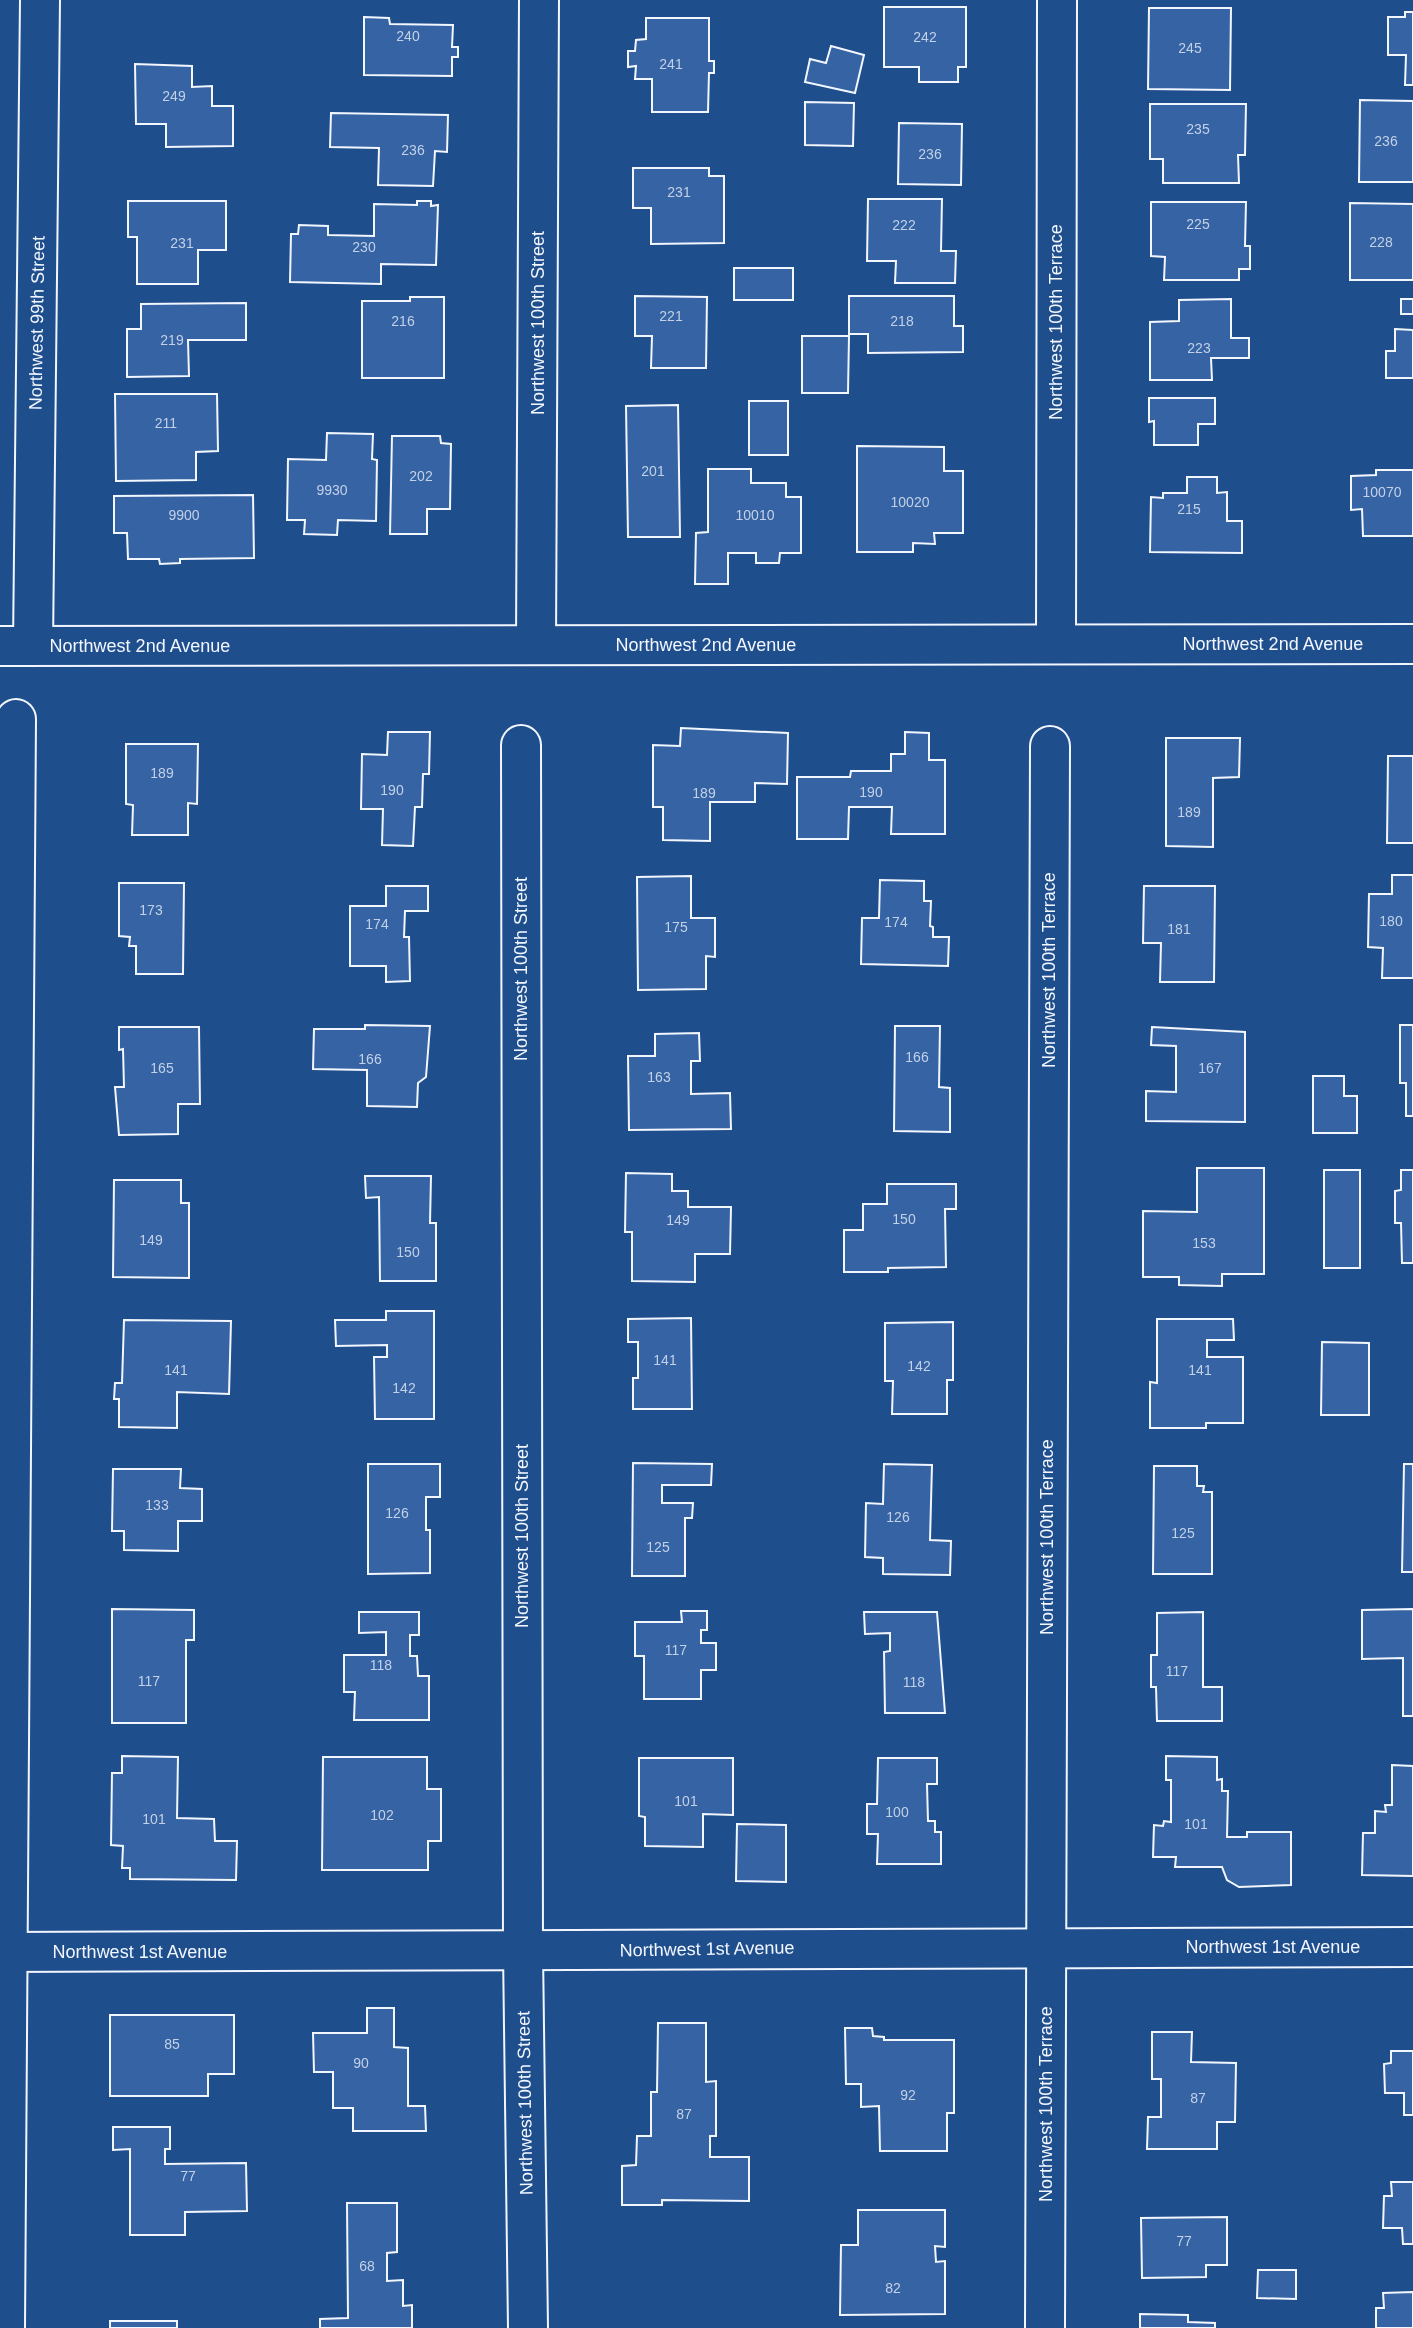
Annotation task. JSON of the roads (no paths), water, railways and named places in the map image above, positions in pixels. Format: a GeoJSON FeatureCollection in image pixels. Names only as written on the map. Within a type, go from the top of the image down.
{"type":"FeatureCollection","features":[{"type":"Feature","properties":{"kind":"street","name":"Northwest 99th Street"},"geometry":{"type":"LineString","coordinates":[[16,646],[40,0]]}},
{"type":"Feature","properties":{"kind":"street","name":"Northwest 100th Street"},"geometry":{"type":"LineString","coordinates":[[536,645],[539,0]]}},
{"type":"Feature","properties":{"kind":"street","name":"Northwest 100th Terrace"},"geometry":{"type":"LineString","coordinates":[[1056,644],[1057,0]]}},
{"type":"Feature","properties":{"kind":"street","name":"Northwest 2nd Avenue"},"geometry":{"type":"LineString","coordinates":[[16,646],[1413,644]]}},
{"type":"Feature","properties":{"kind":"street"},"geometry":{"type":"LineString","coordinates":[[5,2328],[4,1952],[16,719]]}},
{"type":"Feature","properties":{"kind":"street","name":"Northwest 100th Street"},"geometry":{"type":"LineString","coordinates":[[521,745],[523,1951],[528,2328]]}},
{"type":"Feature","properties":{"kind":"street","name":"Northwest 100th Terrace"},"geometry":{"type":"LineString","coordinates":[[1045,2328],[1050,746]]}},
{"type":"Feature","properties":{"kind":"street","name":"Northwest 1st Avenue"},"geometry":{"type":"LineString","coordinates":[[4,1952],[1046,1946],[1413,1947]]}}]}
